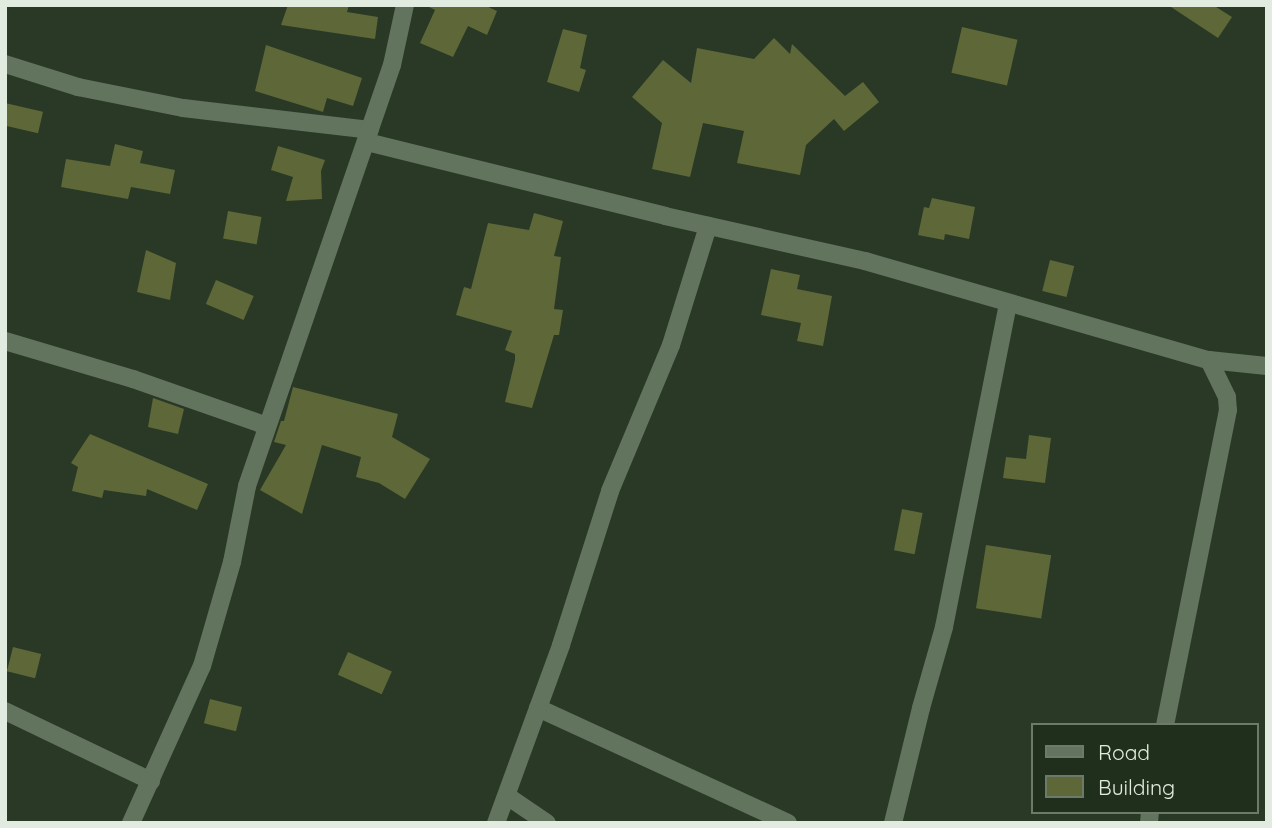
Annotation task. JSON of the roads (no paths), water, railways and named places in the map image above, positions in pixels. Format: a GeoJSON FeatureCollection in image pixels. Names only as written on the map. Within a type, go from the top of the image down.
{"type":"FeatureCollection","features":[{"type":"Feature","properties":{"kind":"street"},"geometry":{"type":"LineString","coordinates":[[131,823],[202,666],[232,562],[247,486],[393,65],[405,5]]}},
{"type":"Feature","properties":{"kind":"street"},"geometry":{"type":"LineString","coordinates":[[5,64],[78,87],[183,108],[369,136],[708,226],[866,261],[1209,360],[1267,366]]}},
{"type":"Feature","properties":{"kind":"street"},"geometry":{"type":"LineString","coordinates":[[496,823],[538,708],[610,491],[671,345],[708,226]]}},
{"type":"Feature","properties":{"kind":"street"},"geometry":{"type":"LineString","coordinates":[[893,823],[920,708],[944,628],[1008,304]]}},
{"type":"Feature","properties":{"kind":"street"},"geometry":{"type":"LineString","coordinates":[[5,341],[133,379],[267,426]]}},
{"type":"Feature","properties":{"kind":"street"},"geometry":{"type":"LineString","coordinates":[[1165,723],[1228,410],[1227,397],[1209,360]]}},
{"type":"Feature","properties":{"kind":"street"},"geometry":{"type":"LineString","coordinates":[[538,708],[788,823]]}},
{"type":"Feature","properties":{"kind":"street"},"geometry":{"type":"LineString","coordinates":[[5,711],[150,781]]}},
{"type":"Feature","properties":{"kind":"street"},"geometry":{"type":"LineString","coordinates":[[506,796],[547,823]]}}]}
